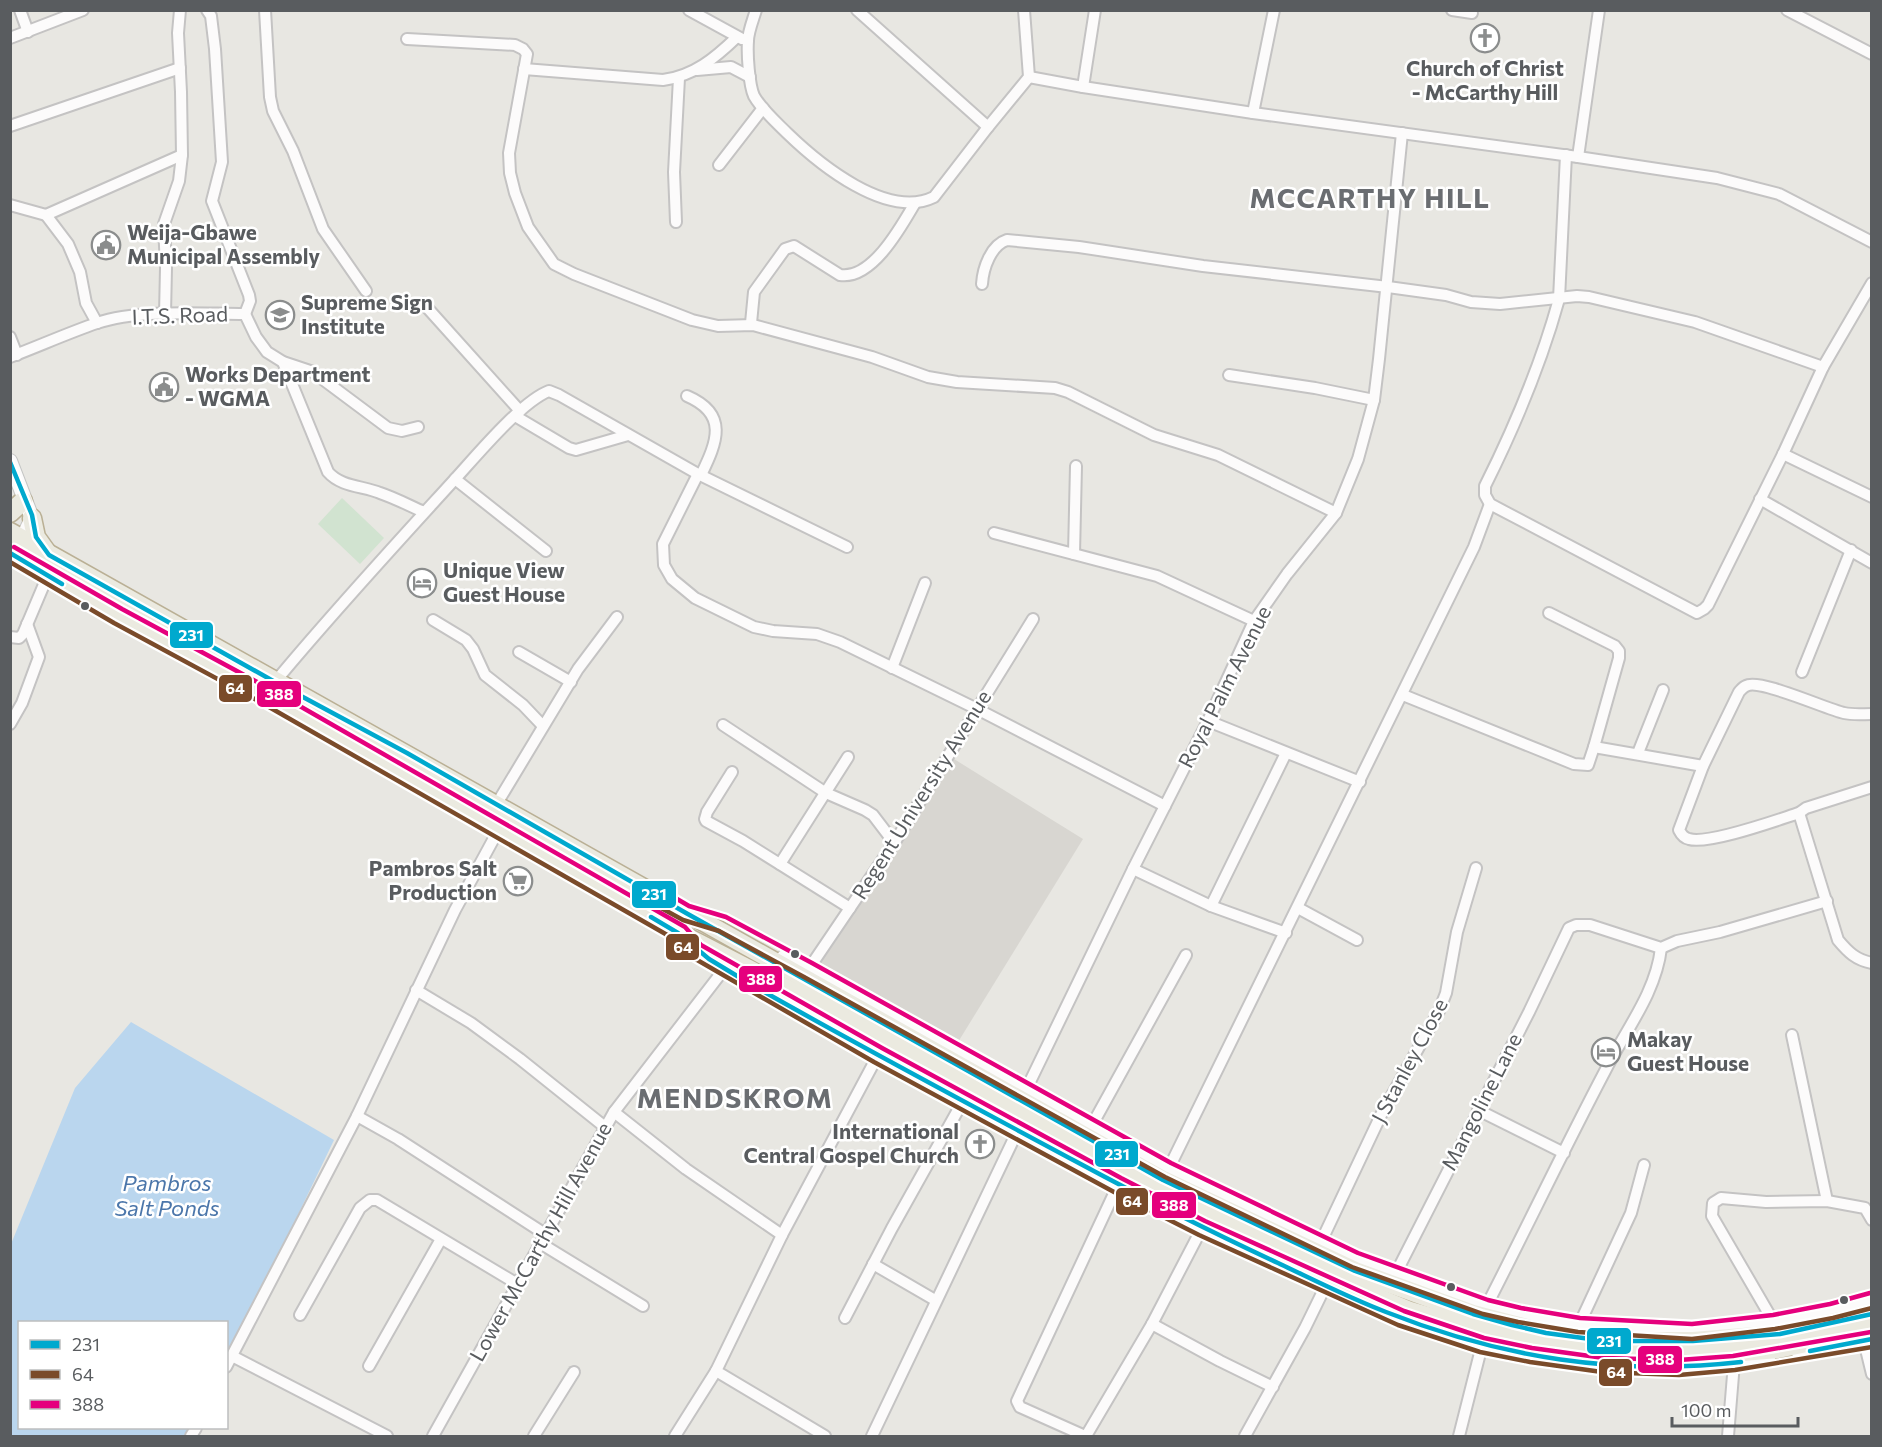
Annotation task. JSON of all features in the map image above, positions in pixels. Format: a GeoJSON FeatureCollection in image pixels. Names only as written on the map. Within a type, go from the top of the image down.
{"type":"FeatureCollection","features":[{"type":"Feature","properties":{"kind":"highway"},"geometry":{"type":"LineString","coordinates":[[32,518],[36,537],[49,555]]}},
{"type":"Feature","properties":{"kind":"highway"},"geometry":{"type":"LineString","coordinates":[[14,534],[1163,1180],[1331,1278],[1410,1311],[1481,1332],[1570,1349],[1637,1355],[1695,1356],[1778,1349],[1869,1336]]}},
{"type":"Feature","properties":{"kind":"highway"},"geometry":{"type":"LineString","coordinates":[[13,554],[681,934],[807,999],[1075,1149],[1207,1219],[1263,1237],[1473,1314],[1546,1333],[1605,1341],[1693,1341],[1872,1314]]}},
{"type":"Feature","properties":{"kind":"highway"},"geometry":{"type":"LineString","coordinates":[[401,774],[399,763],[406,753]]}},
{"type":"Feature","properties":{"kind":"street"},"geometry":{"type":"LineString","coordinates":[[20,10],[28,32]]}},
{"type":"Feature","properties":{"kind":"street"},"geometry":{"type":"LineString","coordinates":[[10,38],[83,10]]}},
{"type":"Feature","properties":{"kind":"street"},"geometry":{"type":"LineString","coordinates":[[165,314],[164,224],[179,181],[182,154],[178,33],[180,10]]}},
{"type":"Feature","properties":{"kind":"street"},"geometry":{"type":"LineString","coordinates":[[207,10],[211,16],[215,49],[222,162],[212,201],[249,295],[250,301],[245,314]]}},
{"type":"Feature","properties":{"kind":"street"},"geometry":{"type":"LineString","coordinates":[[265,10],[270,97],[273,111],[292,151],[322,229],[366,291]]}},
{"type":"Feature","properties":{"kind":"street"},"geometry":{"type":"LineString","coordinates":[[689,10],[743,39]]}},
{"type":"Feature","properties":{"kind":"street"},"geometry":{"type":"LineString","coordinates":[[524,69],[663,80],[680,78],[743,39],[756,10]]}},
{"type":"Feature","properties":{"kind":"street"},"geometry":{"type":"LineString","coordinates":[[857,10],[988,127]]}},
{"type":"Feature","properties":{"kind":"street"},"geometry":{"type":"LineString","coordinates":[[743,39],[754,94],[763,108],[812,157],[845,181],[880,197],[923,203],[934,197],[1029,76],[1024,10]]}},
{"type":"Feature","properties":{"kind":"street"},"geometry":{"type":"LineString","coordinates":[[1083,87],[1095,10]]}},
{"type":"Feature","properties":{"kind":"street"},"geometry":{"type":"LineString","coordinates":[[1252,113],[1274,10]]}},
{"type":"Feature","properties":{"kind":"street"},"geometry":{"type":"LineString","coordinates":[[1452,10],[1472,13]]}},
{"type":"Feature","properties":{"kind":"street"},"geometry":{"type":"LineString","coordinates":[[1578,157],[1599,10]]}},
{"type":"Feature","properties":{"kind":"street"},"geometry":{"type":"LineString","coordinates":[[1787,10],[1872,54]]}},
{"type":"Feature","properties":{"kind":"street"},"geometry":{"type":"LineString","coordinates":[[407,39],[515,45],[523,49],[526,54],[509,153],[510,173],[528,227],[554,264],[692,320],[718,326],[753,325],[872,357],[928,377],[957,382],[1055,388],[1068,392],[1154,435],[1218,455],[1336,513]]}},
{"type":"Feature","properties":{"kind":"street"},"geometry":{"type":"LineString","coordinates":[[696,70],[732,67],[750,78]]}},
{"type":"Feature","properties":{"kind":"street"},"geometry":{"type":"LineString","coordinates":[[10,126],[180,68]]}},
{"type":"Feature","properties":{"kind":"street"},"geometry":{"type":"LineString","coordinates":[[1029,76],[1083,87],[1252,113],[1566,155],[1717,178],[1779,194],[1872,242]]}},
{"type":"Feature","properties":{"kind":"street"},"geometry":{"type":"LineString","coordinates":[[676,222],[674,172],[680,78]]}},
{"type":"Feature","properties":{"kind":"street"},"geometry":{"type":"LineString","coordinates":[[719,165],[763,108]]}},
{"type":"Feature","properties":{"kind":"street","name":"Royal Palm Avenue"},"geometry":{"type":"LineString","coordinates":[[1025,1092],[1132,869],[1208,721],[1254,621],[1287,574],[1336,513],[1362,449],[1374,400],[1388,287],[1402,133]]}},
{"type":"Feature","properties":{"kind":"street"},"geometry":{"type":"LineString","coordinates":[[46,215],[182,154]]}},
{"type":"Feature","properties":{"kind":"street"},"geometry":{"type":"LineString","coordinates":[[1566,155],[1559,299],[1553,322],[1513,429],[1485,486],[1485,495],[1490,504],[1697,613],[1708,605],[1783,454],[1823,367],[1872,284]]}},
{"type":"Feature","properties":{"kind":"street"},"geometry":{"type":"LineString","coordinates":[[753,325],[751,323],[754,292],[785,249],[794,246],[840,275],[848,276],[857,273],[881,254],[900,229],[915,203]]}},
{"type":"Feature","properties":{"kind":"street"},"geometry":{"type":"LineString","coordinates":[[10,205],[46,215],[68,244],[80,272],[86,303],[97,323]]}},
{"type":"Feature","properties":{"kind":"street"},"geometry":{"type":"LineString","coordinates":[[982,284],[984,270],[994,248],[1000,242],[1007,240],[1079,247],[1203,266],[1388,287],[1471,302],[1500,304],[1577,296],[1589,297],[1695,322],[1823,367]]}},
{"type":"Feature","properties":{"kind":"street"},"geometry":{"type":"LineString","coordinates":[[423,303],[518,413],[569,448],[576,450],[628,435]]}},
{"type":"Feature","properties":{"kind":"street","name":"I.T.S. Road"},"geometry":{"type":"LineString","coordinates":[[14,356],[97,323],[121,318],[165,314],[245,314],[267,352],[283,362],[314,372],[388,428],[402,431],[418,427]]}},
{"type":"Feature","properties":{"kind":"street"},"geometry":{"type":"LineString","coordinates":[[10,337],[14,356]]}},
{"type":"Feature","properties":{"kind":"street"},"geometry":{"type":"LineString","coordinates":[[283,362],[328,472],[333,478],[339,482],[382,494],[424,512]]}},
{"type":"Feature","properties":{"kind":"street"},"geometry":{"type":"LineString","coordinates":[[1228,375],[1315,388],[1374,400]]}},
{"type":"Feature","properties":{"kind":"street"},"geometry":{"type":"LineString","coordinates":[[275,682],[424,512],[518,413],[549,391],[700,475],[847,547]]}},
{"type":"Feature","properties":{"kind":"street"},"geometry":{"type":"LineString","coordinates":[[687,396],[705,406],[715,420],[715,441],[700,475],[663,544],[664,565],[672,579],[695,598],[754,627],[773,631],[818,634],[840,642],[977,709],[1165,806]]}},
{"type":"Feature","properties":{"kind":"street"},"geometry":{"type":"LineString","coordinates":[[1783,454],[1872,497]]}},
{"type":"Feature","properties":{"kind":"street"},"geometry":{"type":"LineString","coordinates":[[10,461],[19,503],[13,554]]}},
{"type":"Feature","properties":{"kind":"street"},"geometry":{"type":"LineString","coordinates":[[1074,554],[1076,466]]}},
{"type":"Feature","properties":{"kind":"street"},"geometry":{"type":"LineString","coordinates":[[455,480],[546,551]]}},
{"type":"Feature","properties":{"kind":"street"},"geometry":{"type":"LineString","coordinates":[[1760,499],[1872,563]]}},
{"type":"Feature","properties":{"kind":"street"},"geometry":{"type":"LineString","coordinates":[[14,534],[32,518],[19,503]]}},
{"type":"Feature","properties":{"kind":"street"},"geometry":{"type":"LineString","coordinates":[[1168,1170],[1474,547],[1490,504]]}},
{"type":"Feature","properties":{"kind":"street"},"geometry":{"type":"LineString","coordinates":[[994,533],[1156,576],[1254,621]]}},
{"type":"Feature","properties":{"kind":"street"},"geometry":{"type":"LineString","coordinates":[[1802,672],[1851,550]]}},
{"type":"Feature","properties":{"kind":"street"},"geometry":{"type":"LineString","coordinates":[[10,637],[20,638],[48,575]]}},
{"type":"Feature","properties":{"kind":"street"},"geometry":{"type":"LineString","coordinates":[[891,668],[925,583]]}},
{"type":"Feature","properties":{"kind":"street"},"geometry":{"type":"LineString","coordinates":[[1402,695],[1574,764],[1588,765],[1619,658],[1618,651],[1615,646],[1549,613]]}},
{"type":"Feature","properties":{"kind":"street"},"geometry":{"type":"LineString","coordinates":[[496,805],[571,682],[617,617]]}},
{"type":"Feature","properties":{"kind":"street","name":"Regent University Avenue"},"geometry":{"type":"LineString","coordinates":[[808,970],[896,840],[1033,619]]}},
{"type":"Feature","properties":{"kind":"street"},"geometry":{"type":"LineString","coordinates":[[433,620],[466,640],[473,649],[485,675],[523,705],[543,726]]}},
{"type":"Feature","properties":{"kind":"street"},"geometry":{"type":"LineString","coordinates":[[10,724],[22,703],[39,657],[27,624]]}},
{"type":"Feature","properties":{"kind":"street"},"geometry":{"type":"LineString","coordinates":[[519,652],[571,682]]}},
{"type":"Feature","properties":{"kind":"street"},"geometry":{"type":"LineString","coordinates":[[1872,714],[1853,715],[1792,694],[1753,684],[1746,685],[1739,692],[1702,766],[1679,830],[1682,836],[1689,840],[1722,836],[1799,813],[1806,808],[1872,787]]}},
{"type":"Feature","properties":{"kind":"street"},"geometry":{"type":"LineString","coordinates":[[1638,753],[1663,690]]}},
{"type":"Feature","properties":{"kind":"street"},"geometry":{"type":"LineString","coordinates":[[1208,721],[1360,782]]}},
{"type":"Feature","properties":{"kind":"street"},"geometry":{"type":"LineString","coordinates":[[723,725],[826,792],[873,815],[896,840]]}},
{"type":"Feature","properties":{"kind":"street"},"geometry":{"type":"LineString","coordinates":[[1594,747],[1702,766]]}},
{"type":"Feature","properties":{"kind":"street"},"geometry":{"type":"LineString","coordinates":[[1211,906],[1286,753]]}},
{"type":"Feature","properties":{"kind":"street"},"geometry":{"type":"LineString","coordinates":[[780,864],[848,757]]}},
{"type":"Feature","properties":{"kind":"street"},"geometry":{"type":"LineString","coordinates":[[732,772],[705,819],[850,908]]}},
{"type":"Feature","properties":{"kind":"street"},"geometry":{"type":"LineString","coordinates":[[1799,813],[1838,940],[1849,953],[1860,961],[1872,963]]}},
{"type":"Feature","properties":{"kind":"street"},"geometry":{"type":"LineString","coordinates":[[228,1363],[357,1116],[416,990],[499,829]]}},
{"type":"Feature","properties":{"kind":"street","name":"J Stanley Close"},"geometry":{"type":"LineString","coordinates":[[1320,1244],[1381,1115],[1439,1011],[1446,993],[1457,932],[1476,868]]}},
{"type":"Feature","properties":{"kind":"street"},"geometry":{"type":"LineString","coordinates":[[1132,869],[1211,906],[1286,933]]}},
{"type":"Feature","properties":{"kind":"street"},"geometry":{"type":"LineString","coordinates":[[1486,1307],[1605,1070],[1654,981],[1661,948],[1677,941],[1720,932],[1827,901]]}},
{"type":"Feature","properties":{"kind":"street"},"geometry":{"type":"LineString","coordinates":[[1298,908],[1357,940]]}},
{"type":"Feature","properties":{"kind":"street"},"geometry":{"type":"LineString","coordinates":[[686,913],[722,924],[1168,1170],[1263,1237],[1326,1286],[1401,1318],[1482,1345],[1531,1355],[1603,1365],[1679,1368],[1734,1363],[1869,1336],[1872,1374]]}},
{"type":"Feature","properties":{"kind":"street","name":"Mangoline Lane"},"geometry":{"type":"LineString","coordinates":[[1395,1275],[1569,928],[1576,925],[1590,925],[1661,948]]}},
{"type":"Feature","properties":{"kind":"street"},"geometry":{"type":"LineString","coordinates":[[681,934],[696,951],[878,1054],[1118,1185],[1203,1227],[1320,1244],[1395,1275],[1486,1307],[1579,1325],[1692,1332],[1777,1328],[1872,1300]]}},
{"type":"Feature","properties":{"kind":"street"},"geometry":{"type":"LineString","coordinates":[[1091,1127],[1186,955]]}},
{"type":"Feature","properties":{"kind":"street","name":"Lower McCarthy Hill Avenue"},"geometry":{"type":"LineString","coordinates":[[433,1437],[614,1112],[725,968]]}},
{"type":"Feature","properties":{"kind":"street"},"geometry":{"type":"LineString","coordinates":[[416,990],[496,1041],[605,1127]]}},
{"type":"Feature","properties":{"kind":"street"},"geometry":{"type":"LineString","coordinates":[[1792,1035],[1827,1201]]}},
{"type":"Feature","properties":{"kind":"street"},"geometry":{"type":"LineString","coordinates":[[675,1437],[716,1371],[782,1235],[878,1054]]}},
{"type":"Feature","properties":{"kind":"street"},"geometry":{"type":"LineString","coordinates":[[845,1318],[963,1101]]}},
{"type":"Feature","properties":{"kind":"street"},"geometry":{"type":"LineString","coordinates":[[1478,1110],[1564,1153]]}},
{"type":"Feature","properties":{"kind":"street"},"geometry":{"type":"LineString","coordinates":[[614,1112],[686,1168],[782,1235]]}},
{"type":"Feature","properties":{"kind":"street"},"geometry":{"type":"LineString","coordinates":[[357,1116],[398,1139],[643,1306]]}},
{"type":"Feature","properties":{"kind":"street"},"geometry":{"type":"LineString","coordinates":[[872,1437],[935,1300],[1018,1130]]}},
{"type":"Feature","properties":{"kind":"street"},"geometry":{"type":"LineString","coordinates":[[1579,1325],[1631,1213],[1644,1165]]}},
{"type":"Feature","properties":{"kind":"street"},"geometry":{"type":"LineString","coordinates":[[1118,1185],[1017,1401],[1020,1407],[1086,1437],[1152,1324],[1203,1227]]}},
{"type":"Feature","properties":{"kind":"street"},"geometry":{"type":"LineString","coordinates":[[1777,1328],[1712,1216],[1713,1203],[1721,1198],[1766,1202],[1827,1201],[1865,1208],[1872,1220]]}},
{"type":"Feature","properties":{"kind":"street"},"geometry":{"type":"LineString","coordinates":[[300,1315],[360,1208],[370,1200],[377,1200],[519,1285]]}},
{"type":"Feature","properties":{"kind":"street"},"geometry":{"type":"LineString","coordinates":[[369,1366],[441,1239]]}},
{"type":"Feature","properties":{"kind":"street"},"geometry":{"type":"LineString","coordinates":[[873,1264],[935,1300]]}},
{"type":"Feature","properties":{"kind":"street"},"geometry":{"type":"LineString","coordinates":[[1245,1437],[1326,1286]]}},
{"type":"Feature","properties":{"kind":"street"},"geometry":{"type":"LineString","coordinates":[[1152,1324],[1273,1387]]}},
{"type":"Feature","properties":{"kind":"street"},"geometry":{"type":"LineString","coordinates":[[1459,1437],[1482,1345]]}},
{"type":"Feature","properties":{"kind":"street"},"geometry":{"type":"LineString","coordinates":[[232,1356],[387,1437]]}},
{"type":"Feature","properties":{"kind":"street"},"geometry":{"type":"LineString","coordinates":[[1728,1437],[1734,1363]]}},
{"type":"Feature","properties":{"kind":"street"},"geometry":{"type":"LineString","coordinates":[[716,1371],[825,1437]]}},
{"type":"Feature","properties":{"kind":"street"},"geometry":{"type":"LineString","coordinates":[[534,1437],[574,1372]]}},
{"type":"Feature","properties":{"kind":"shaded area"},"geometry":{"type":"Polygon","coordinates":[[[954,759],[1083,839],[955,1047],[816,968],[954,759]]]}},
{"type":"Feature","properties":{"kind":"green space"},"geometry":{"type":"Polygon","coordinates":[[[342,498],[384,538],[360,564],[318,524],[342,498]]]}},
{"type":"Feature","properties":{"kind":"water","name":"Pambros Salt Ponds"},"geometry":{"type":"Polygon","coordinates":[[[131,1022],[334,1140],[228,1360],[228,1321],[18,1321],[18,1429],[194,1429],[191,1436],[11,1436],[11,1244],[75,1088],[131,1022]]]}},
{"type":"Feature","properties":{"kind":"transit line","name":"231"},"geometry":{"type":"LineString","coordinates":[[10,462],[32,515],[36,537],[49,555],[407,753],[686,913],[1163,1180],[1355,1271],[1473,1314],[1512,1325],[1546,1333],[1605,1341],[1693,1341],[1780,1334],[1872,1314]]}},
{"type":"Feature","properties":{"kind":"transit line","name":"388"},"geometry":{"type":"LineString","coordinates":[[14,547],[122,609],[270,689],[685,927],[701,945],[882,1048],[1205,1221],[1404,1311],[1484,1338],[1532,1348],[1604,1358],[1679,1360],[1733,1356],[1871,1332]]}},
{"type":"Feature","properties":{"kind":"transit line","name":"231"},"geometry":{"type":"LineString","coordinates":[[10,553],[62,584]]}},
{"type":"Feature","properties":{"kind":"transit line","name":"64"},"geometry":{"type":"LineString","coordinates":[[10,562],[676,940],[692,957],[874,1062],[1114,1192],[1199,1235],[1398,1325],[1480,1352],[1602,1372],[1679,1375],[1735,1370],[1872,1347]]}},
{"type":"Feature","properties":{"kind":"transit line","name":"388"},"geometry":{"type":"LineString","coordinates":[[660,889],[689,906],[726,917],[812,963],[1171,1163],[1358,1253],[1488,1300],[1580,1318],[1692,1324],[1773,1315],[1830,1304],[1870,1293]]}},
{"type":"Feature","properties":{"kind":"transit line","name":"64"},"geometry":{"type":"LineString","coordinates":[[652,903],[683,920],[719,931],[1165,1177],[1352,1267],[1483,1314],[1578,1332],[1692,1339],[1775,1329],[1872,1308]]}},
{"type":"Feature","properties":{"kind":"transit line","name":"231"},"geometry":{"type":"LineString","coordinates":[[651,917],[678,933],[709,959],[752,985],[913,1074],[1176,1214],[1372,1307],[1473,1341],[1560,1360],[1650,1367],[1741,1362]]}},
{"type":"Feature","properties":{"kind":"transit line","name":"231"},"geometry":{"type":"LineString","coordinates":[[1810,1351],[1872,1339]]}},
{"type":"Feature","properties":{"kind":"place","name":"Church of Christ - McCarthy Hill"},"geometry":{"type":"Point","coordinates":[1485,38]}},
{"type":"Feature","properties":{"kind":"place","name":"Weija-Gbawe Municipal Assembly"},"geometry":{"type":"Point","coordinates":[106,245]}},
{"type":"Feature","properties":{"kind":"place","name":"Supreme Sign Institute"},"geometry":{"type":"Point","coordinates":[280,315]}},
{"type":"Feature","properties":{"kind":"place","name":"Works Department - WGMA"},"geometry":{"type":"Point","coordinates":[164,387]}},
{"type":"Feature","properties":{"kind":"place","name":"Unique View Guest House"},"geometry":{"type":"Point","coordinates":[422,583]}},
{"type":"Feature","properties":{"kind":"place","name":"Pambros Salt Production"},"geometry":{"type":"Point","coordinates":[518,881]}},
{"type":"Feature","properties":{"kind":"place","name":"Makay Guest House"},"geometry":{"type":"Point","coordinates":[1606,1052]}},
{"type":"Feature","properties":{"kind":"place","name":"International Central Gospel Church"},"geometry":{"type":"Point","coordinates":[980,1144]}},
{"type":"Feature","properties":{"kind":"district","name":"MCCARTHY HILL"},"geometry":{"type":"Point","coordinates":[1370,199]}},
{"type":"Feature","properties":{"kind":"district","name":"MENDSKROM"},"geometry":{"type":"Point","coordinates":[735,1099]}}]}
